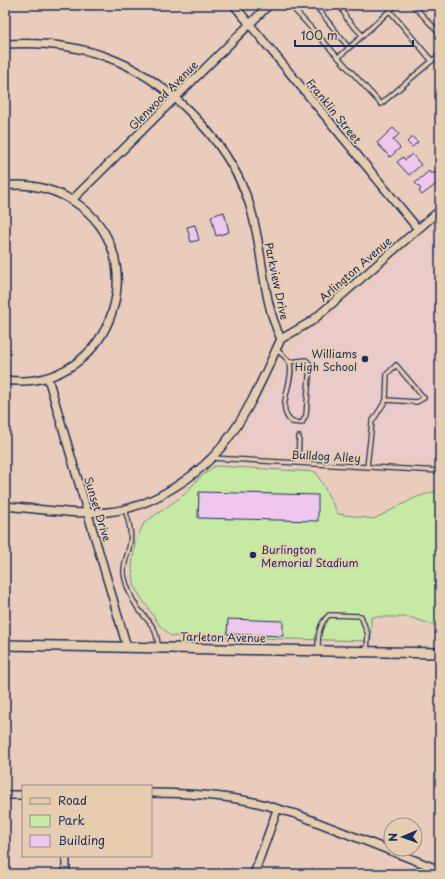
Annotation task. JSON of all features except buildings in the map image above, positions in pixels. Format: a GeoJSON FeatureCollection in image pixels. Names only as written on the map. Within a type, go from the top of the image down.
{"type":"FeatureCollection","features":[{"type":"Feature","properties":{"kind":"street","name":"Franklin Street"},"geometry":{"type":"LineString","coordinates":[[234,5],[418,229]]}},
{"type":"Feature","properties":{"kind":"street","name":"Glenwood Avenue"},"geometry":{"type":"LineString","coordinates":[[72,200],[268,5]]}},
{"type":"Feature","properties":{"kind":"street","name":"Parkview Drive"},"geometry":{"type":"LineString","coordinates":[[5,44],[49,44],[80,49],[104,56],[147,78],[176,98],[202,123],[215,139],[248,200],[268,300],[274,324],[281,338]]}},
{"type":"Feature","properties":{"kind":"street"},"geometry":{"type":"LineString","coordinates":[[5,186],[33,186],[53,191],[72,200],[96,221],[111,248],[117,272],[117,295],[113,314],[95,347],[81,360],[48,378],[32,381],[5,380]]}},
{"type":"Feature","properties":{"kind":"street","name":"Arlington Avenue"},"geometry":{"type":"LineString","coordinates":[[281,338],[312,321],[440,210]]}},
{"type":"Feature","properties":{"kind":"street"},"geometry":{"type":"LineString","coordinates":[[5,506],[88,513],[110,512],[155,498],[176,486],[211,458],[227,441],[245,413],[281,338]]}},
{"type":"Feature","properties":{"kind":"street","name":"Sunset Drive"},"geometry":{"type":"LineString","coordinates":[[48,378],[127,647]]}},
{"type":"Feature","properties":{"kind":"street","name":"Tarleton Avenue"},"geometry":{"type":"LineString","coordinates":[[5,645],[440,653]]}},
{"type":"Feature","properties":{"kind":"street"},"geometry":{"type":"LineString","coordinates":[[152,793],[196,794],[259,804],[296,814],[440,870]]}},
{"type":"Feature","properties":{"kind":"street"},"geometry":{"type":"LineString","coordinates":[[5,795],[22,795]]}},
{"type":"Feature","properties":{"kind":"street"},"geometry":{"type":"LineString","coordinates":[[254,874],[277,810]]}},
{"type":"Feature","properties":{"kind":"street"},"geometry":{"type":"LineString","coordinates":[[66,857],[66,874]]}},
{"type":"Feature","properties":{"kind":"lane"},"geometry":{"type":"LineString","coordinates":[[290,5],[381,104],[440,54]]}},
{"type":"Feature","properties":{"kind":"lane"},"geometry":{"type":"LineString","coordinates":[[315,5],[349,48]]}},
{"type":"Feature","properties":{"kind":"lane"},"geometry":{"type":"LineString","coordinates":[[339,57],[396,5]]}},
{"type":"Feature","properties":{"kind":"lane"},"geometry":{"type":"LineString","coordinates":[[413,5],[440,34]]}},
{"type":"Feature","properties":{"kind":"lane"},"geometry":{"type":"LineString","coordinates":[[342,6],[347,19],[363,36]]}},
{"type":"Feature","properties":{"kind":"lane"},"geometry":{"type":"LineString","coordinates":[[390,11],[432,61]]}},
{"type":"Feature","properties":{"kind":"lane"},"geometry":{"type":"LineString","coordinates":[[276,349],[289,362],[290,375],[285,403],[286,415],[292,422],[299,423],[305,419],[306,415],[310,364],[309,361],[306,360],[289,362]]}},
{"type":"Feature","properties":{"kind":"lane"},"geometry":{"type":"LineString","coordinates":[[367,467],[372,422],[386,400],[387,374],[396,365],[424,398],[417,402],[386,400]]}},
{"type":"Feature","properties":{"kind":"lane"},"geometry":{"type":"LineString","coordinates":[[299,423],[299,429]]}},
{"type":"Feature","properties":{"kind":"lane"},"geometry":{"type":"LineString","coordinates":[[298,437],[298,463]]}},
{"type":"Feature","properties":{"kind":"lane","name":"Bulldog Alley"},"geometry":{"type":"LineString","coordinates":[[211,458],[440,470]]}},
{"type":"Feature","properties":{"kind":"lane"},"geometry":{"type":"LineString","coordinates":[[124,508],[130,526],[130,542],[124,572],[137,606],[151,622],[157,634],[158,648]]}},
{"type":"Feature","properties":{"kind":"lane"},"geometry":{"type":"LineString","coordinates":[[318,650],[318,632],[324,620],[329,615],[335,615],[361,616],[368,635],[367,651]]}},
{"type":"Feature","properties":{"kind":"shaded area","name":"Williams High School"},"geometry":{"type":"Polygon","coordinates":[[[440,223],[440,463],[231,452],[277,376],[302,341],[440,223]]]}},
{"type":"Feature","properties":{"kind":"green space","name":"Burlington Memorial Stadium"},"geometry":{"type":"Polygon","coordinates":[[[215,466],[316,472],[338,514],[374,519],[417,497],[440,490],[440,625],[434,625],[409,617],[371,617],[371,641],[171,636],[160,626],[135,588],[132,568],[135,543],[144,523],[184,495],[198,479],[215,466]]]}},
{"type":"Feature","properties":{"kind":"place","name":"Williams High School"},"geometry":{"type":"Point","coordinates":[365,359]}},
{"type":"Feature","properties":{"kind":"place","name":"Burlington Memorial Stadium"},"geometry":{"type":"Point","coordinates":[253,555]}}]}
